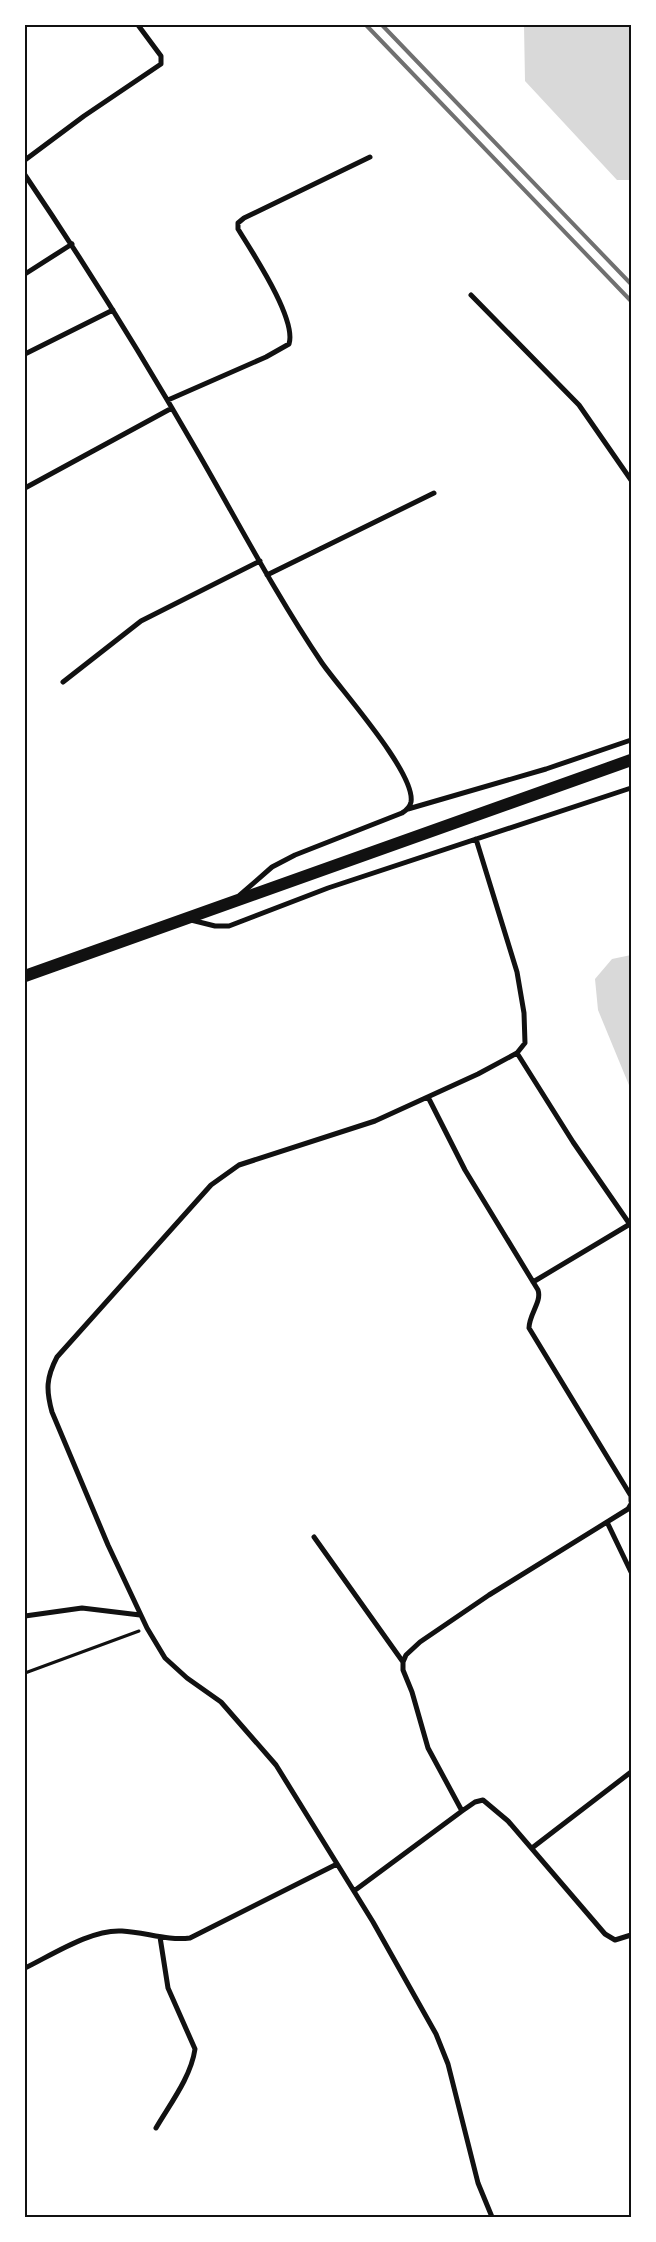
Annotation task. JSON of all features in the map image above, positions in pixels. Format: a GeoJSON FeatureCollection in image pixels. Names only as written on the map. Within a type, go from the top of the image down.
{"type":"FeatureCollection","features":[{"type":"Feature","properties":{"kind":"main road"},"geometry":{"type":"LineString","coordinates":[[25,976],[232,903],[345,860],[631,760]]}},
{"type":"Feature","properties":{"kind":"street"},"geometry":{"type":"LineString","coordinates":[[25,160],[84,116],[161,64],[162,56],[138,25]]}},
{"type":"Feature","properties":{"kind":"street"},"geometry":{"type":"LineString","coordinates":[[168,400],[266,357],[289,344],[291,338],[289,322],[262,268],[238,229],[238,223],[244,218],[370,157]]}},
{"type":"Feature","properties":{"kind":"street"},"geometry":{"type":"LineString","coordinates":[[25,175],[72,244],[168,400],[296,625],[393,757],[410,791],[411,801],[408,809]]}},
{"type":"Feature","properties":{"kind":"street"},"geometry":{"type":"LineString","coordinates":[[25,274],[72,244]]}},
{"type":"Feature","properties":{"kind":"street"},"geometry":{"type":"LineString","coordinates":[[471,295],[579,404],[631,480]]}},
{"type":"Feature","properties":{"kind":"street"},"geometry":{"type":"LineString","coordinates":[[25,354],[113,310]]}},
{"type":"Feature","properties":{"kind":"street"},"geometry":{"type":"LineString","coordinates":[[25,488],[172,408]]}},
{"type":"Feature","properties":{"kind":"street"},"geometry":{"type":"LineString","coordinates":[[267,575],[434,493]]}},
{"type":"Feature","properties":{"kind":"street"},"geometry":{"type":"LineString","coordinates":[[64,682],[142,621],[260,561]]}},
{"type":"Feature","properties":{"kind":"street"},"geometry":{"type":"LineString","coordinates":[[232,903],[272,867],[295,855],[393,818],[408,809],[546,769],[631,740]]}},
{"type":"Feature","properties":{"kind":"street"},"geometry":{"type":"LineString","coordinates":[[187,919],[215,926],[229,926],[328,888],[631,788]]}},
{"type":"Feature","properties":{"kind":"street"},"geometry":{"type":"LineString","coordinates":[[476,839],[517,972],[526,1036],[525,1043],[517,1053],[478,1074],[375,1121],[239,1164],[225,1174],[211,1185],[57,1358],[50,1371],[47,1393],[52,1412],[108,1545],[140,1615],[165,1658],[186,1678],[222,1702],[276,1765],[373,1922],[436,2034],[448,2064],[461,2125],[478,2183],[492,2217]]}},
{"type":"Feature","properties":{"kind":"street"},"geometry":{"type":"LineString","coordinates":[[517,1053],[573,1142],[630,1225],[533,1282]]}},
{"type":"Feature","properties":{"kind":"street"},"geometry":{"type":"LineString","coordinates":[[428,1097],[465,1170],[540,1295],[531,1313],[529,1328],[630,1496],[631,1502],[628,1509],[489,1595],[420,1642],[406,1655],[403,1662],[403,1670],[412,1692],[428,1748],[462,1811]]}},
{"type":"Feature","properties":{"kind":"street"},"geometry":{"type":"LineString","coordinates":[[607,1522],[631,1572]]}},
{"type":"Feature","properties":{"kind":"street"},"geometry":{"type":"LineString","coordinates":[[314,1537],[403,1662]]}},
{"type":"Feature","properties":{"kind":"street"},"geometry":{"type":"LineString","coordinates":[[25,1616],[82,1608],[140,1615]]}},
{"type":"Feature","properties":{"kind":"street"},"geometry":{"type":"LineString","coordinates":[[532,1848],[631,1772]]}},
{"type":"Feature","properties":{"kind":"street"},"geometry":{"type":"LineString","coordinates":[[354,1891],[462,1811],[475,1802],[483,1800],[508,1821],[605,1934],[615,1940],[631,1935]]}},
{"type":"Feature","properties":{"kind":"street"},"geometry":{"type":"LineString","coordinates":[[25,1968],[96,1935],[120,1930],[176,1940],[190,1938],[337,1864]]}},
{"type":"Feature","properties":{"kind":"street"},"geometry":{"type":"LineString","coordinates":[[156,2128],[179,2089],[194,2057],[195,2049],[168,1988],[160,1937]]}},
{"type":"Feature","properties":{"kind":"path"},"geometry":{"type":"LineString","coordinates":[[25,1673],[147,1628]]}},
{"type":"Feature","properties":{"kind":"shaded area"},"geometry":{"type":"Polygon","coordinates":[[[524,25],[631,25],[631,180],[617,180],[525,81],[524,25]]]}},
{"type":"Feature","properties":{"kind":"shaded area"},"geometry":{"type":"Polygon","coordinates":[[[631,955],[631,1090],[598,1010],[595,979],[612,959],[631,955]]]}},
{"type":"Feature","properties":{"kind":"railway"},"geometry":{"type":"LineString","coordinates":[[366,25],[631,301]]}},
{"type":"Feature","properties":{"kind":"railway"},"geometry":{"type":"LineString","coordinates":[[382,25],[631,284]]}}]}
